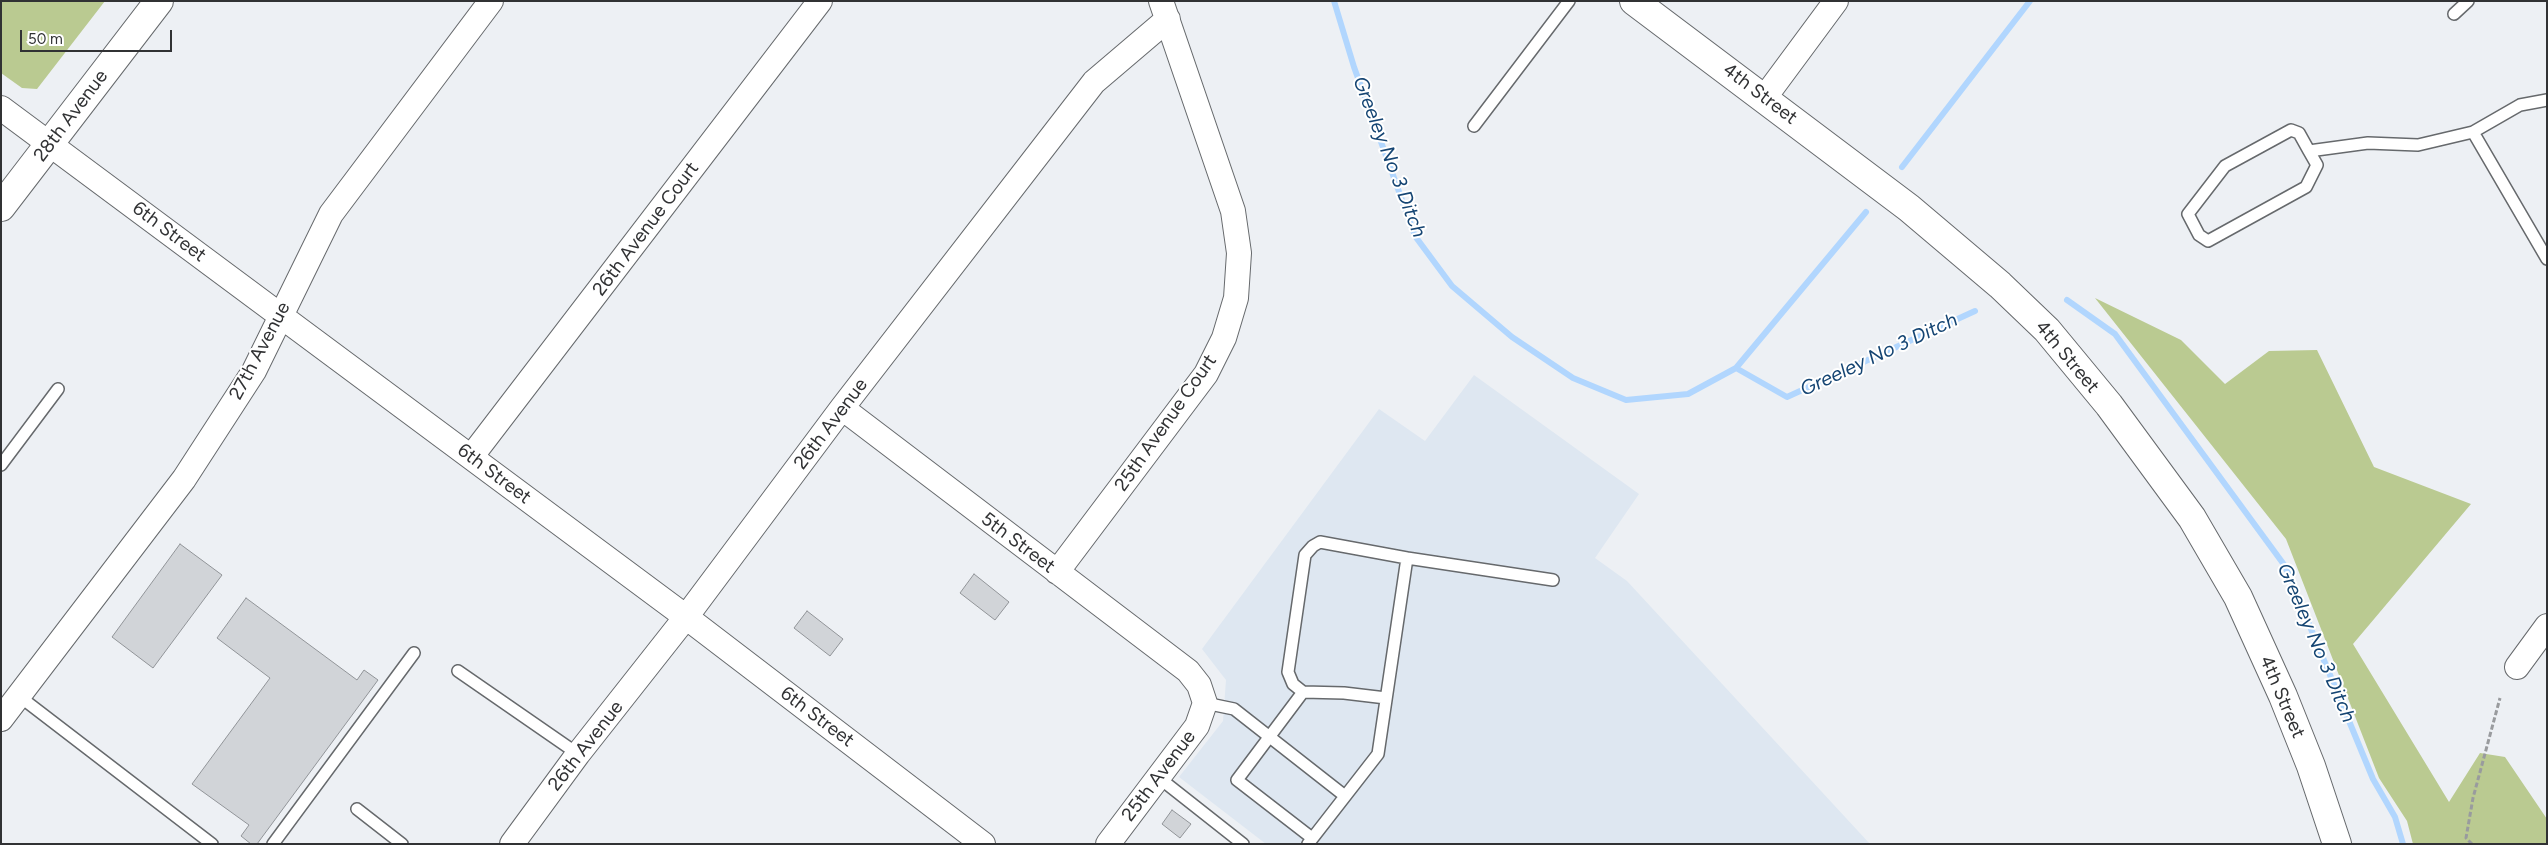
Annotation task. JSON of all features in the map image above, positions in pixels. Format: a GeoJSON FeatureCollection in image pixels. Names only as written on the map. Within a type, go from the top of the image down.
{"type":"FeatureCollection","features":[{"type":"Feature","properties":{"kind":"main road","name":"28th Avenue"},"geometry":{"type":"LineString","coordinates":[[1,207],[159,1]]}},
{"type":"Feature","properties":{"kind":"main road","name":"4th Street"},"geometry":{"type":"LineString","coordinates":[[1634,1],[1765,97],[1909,208],[2000,285],[2046,330],[2108,405],[2166,481],[2192,518],[2233,589],[2283,696],[2311,766],[2337,844]]}},
{"type":"Feature","properties":{"kind":"street","name":"27th Avenue"},"geometry":{"type":"LineString","coordinates":[[1,719],[186,489],[254,371],[331,214],[491,1]]}},
{"type":"Feature","properties":{"kind":"street","name":"26th Avenue Court"},"geometry":{"type":"LineString","coordinates":[[471,457],[820,1]]}},
{"type":"Feature","properties":{"kind":"street"},"geometry":{"type":"LineString","coordinates":[[1765,97],[1836,1]]}},
{"type":"Feature","properties":{"kind":"street","name":"26th Avenue"},"geometry":{"type":"LineString","coordinates":[[512,844],[578,754],[686,618],[842,408],[1094,82],[1165,10]]}},
{"type":"Feature","properties":{"kind":"street","name":"25th Avenue Court"},"geometry":{"type":"LineString","coordinates":[[1057,572],[1206,374],[1224,338],[1236,298],[1239,253],[1233,211],[1165,10]]}},
{"type":"Feature","properties":{"kind":"street","name":"6th Street"},"geometry":{"type":"LineString","coordinates":[[1,108],[686,618],[983,844]]}},
{"type":"Feature","properties":{"kind":"street","name":"5th Street"},"geometry":{"type":"LineString","coordinates":[[842,408],[1188,671],[1199,685],[1205,703]]}},
{"type":"Feature","properties":{"kind":"street"},"geometry":{"type":"LineString","coordinates":[[2518,667],[2547,626]]}},
{"type":"Feature","properties":{"kind":"street","name":"25th Avenue"},"geometry":{"type":"LineString","coordinates":[[1108,844],[1197,726],[1205,703]]}},
{"type":"Feature","properties":{"kind":"lane"},"geometry":{"type":"LineString","coordinates":[[1474,126],[1569,1]]}},
{"type":"Feature","properties":{"kind":"lane"},"geometry":{"type":"LineString","coordinates":[[2454,14],[2468,1]]}},
{"type":"Feature","properties":{"kind":"lane"},"geometry":{"type":"LineString","coordinates":[[2309,150],[2368,143],[2418,145],[2473,132],[2520,105],[2547,100]]}},
{"type":"Feature","properties":{"kind":"lane"},"geometry":{"type":"LineString","coordinates":[[2291,130],[2299,134],[2309,150],[2317,165],[2306,187],[2208,241],[2199,235],[2188,214],[2225,166],[2291,130]]}},
{"type":"Feature","properties":{"kind":"lane"},"geometry":{"type":"LineString","coordinates":[[2473,132],[2547,259]]}},
{"type":"Feature","properties":{"kind":"lane"},"geometry":{"type":"LineString","coordinates":[[1,465],[58,389]]}},
{"type":"Feature","properties":{"kind":"lane"},"geometry":{"type":"LineString","coordinates":[[1386,698],[1344,692],[1303,692],[1294,684],[1288,672],[1305,555],[1312,546],[1320,542],[1407,558],[1553,580]]}},
{"type":"Feature","properties":{"kind":"lane"},"geometry":{"type":"LineString","coordinates":[[1303,692],[1237,780],[1310,841],[1378,754],[1407,558]]}},
{"type":"Feature","properties":{"kind":"lane"},"geometry":{"type":"LineString","coordinates":[[273,844],[414,653]]}},
{"type":"Feature","properties":{"kind":"lane"},"geometry":{"type":"LineString","coordinates":[[458,670],[578,754]]}},
{"type":"Feature","properties":{"kind":"lane"},"geometry":{"type":"LineString","coordinates":[[19,696],[212,844]]}},
{"type":"Feature","properties":{"kind":"lane"},"geometry":{"type":"LineString","coordinates":[[1205,703],[1234,709],[1345,796]]}},
{"type":"Feature","properties":{"kind":"lane"},"geometry":{"type":"LineString","coordinates":[[1158,777],[1243,844]]}},
{"type":"Feature","properties":{"kind":"lane"},"geometry":{"type":"LineString","coordinates":[[357,809],[402,844]]}},
{"type":"Feature","properties":{"kind":"path"},"geometry":{"type":"LineString","coordinates":[[2472,844],[2466,838],[2473,798],[2500,698]]}},
{"type":"Feature","properties":{"kind":"shaded area"},"geometry":{"type":"Polygon","coordinates":[[[1474,375],[1639,494],[1595,558],[1627,581],[1870,844],[1266,844],[1179,777],[1223,721],[1226,680],[1202,649],[1379,409],[1425,441],[1474,375]]]}},
{"type":"Feature","properties":{"kind":"green space"},"geometry":{"type":"Polygon","coordinates":[[[1,1],[105,1],[37,89],[22,88],[1,73],[1,1]]]}},
{"type":"Feature","properties":{"kind":"green space"},"geometry":{"type":"Polygon","coordinates":[[[2095,298],[2181,340],[2225,384],[2269,351],[2317,350],[2374,467],[2471,504],[2353,644],[2449,802],[2480,753],[2505,757],[2547,819],[2547,844],[2413,844],[2407,821],[2379,778],[2286,539],[2095,298]]]}},
{"type":"Feature","properties":{"kind":"building"},"geometry":{"type":"Polygon","coordinates":[[[180,544],[222,575],[153,668],[112,637],[180,544]]]}},
{"type":"Feature","properties":{"kind":"building"},"geometry":{"type":"Polygon","coordinates":[[[974,574],[1009,602],[995,620],[960,593],[974,574]]]}},
{"type":"Feature","properties":{"kind":"building"},"geometry":{"type":"Polygon","coordinates":[[[246,598],[357,680],[364,670],[378,680],[257,844],[251,844],[241,836],[249,825],[192,784],[270,678],[217,638],[246,598]]]}},
{"type":"Feature","properties":{"kind":"building"},"geometry":{"type":"Polygon","coordinates":[[[807,611],[843,639],[830,656],[794,628],[807,611]]]}},
{"type":"Feature","properties":{"kind":"building"},"geometry":{"type":"Polygon","coordinates":[[[1172,810],[1191,824],[1180,838],[1162,824],[1172,810]]]}},
{"type":"Feature","properties":{"kind":"waterway","name":"Greeley No 3 Ditch"},"geometry":{"type":"LineString","coordinates":[[1334,1],[1354,67],[1415,236],[1452,286],[1512,337],[1573,378],[1626,400],[1688,394],[1736,368],[1787,397],[1975,311]]}},
{"type":"Feature","properties":{"kind":"waterway"},"geometry":{"type":"LineString","coordinates":[[1902,167],[2030,1]]}},
{"type":"Feature","properties":{"kind":"waterway"},"geometry":{"type":"LineString","coordinates":[[1736,368],[1866,212]]}},
{"type":"Feature","properties":{"kind":"waterway","name":"Greeley No 3 Ditch"},"geometry":{"type":"LineString","coordinates":[[2067,300],[2115,334],[2285,566],[2373,779],[2395,817],[2403,844]]}}]}
